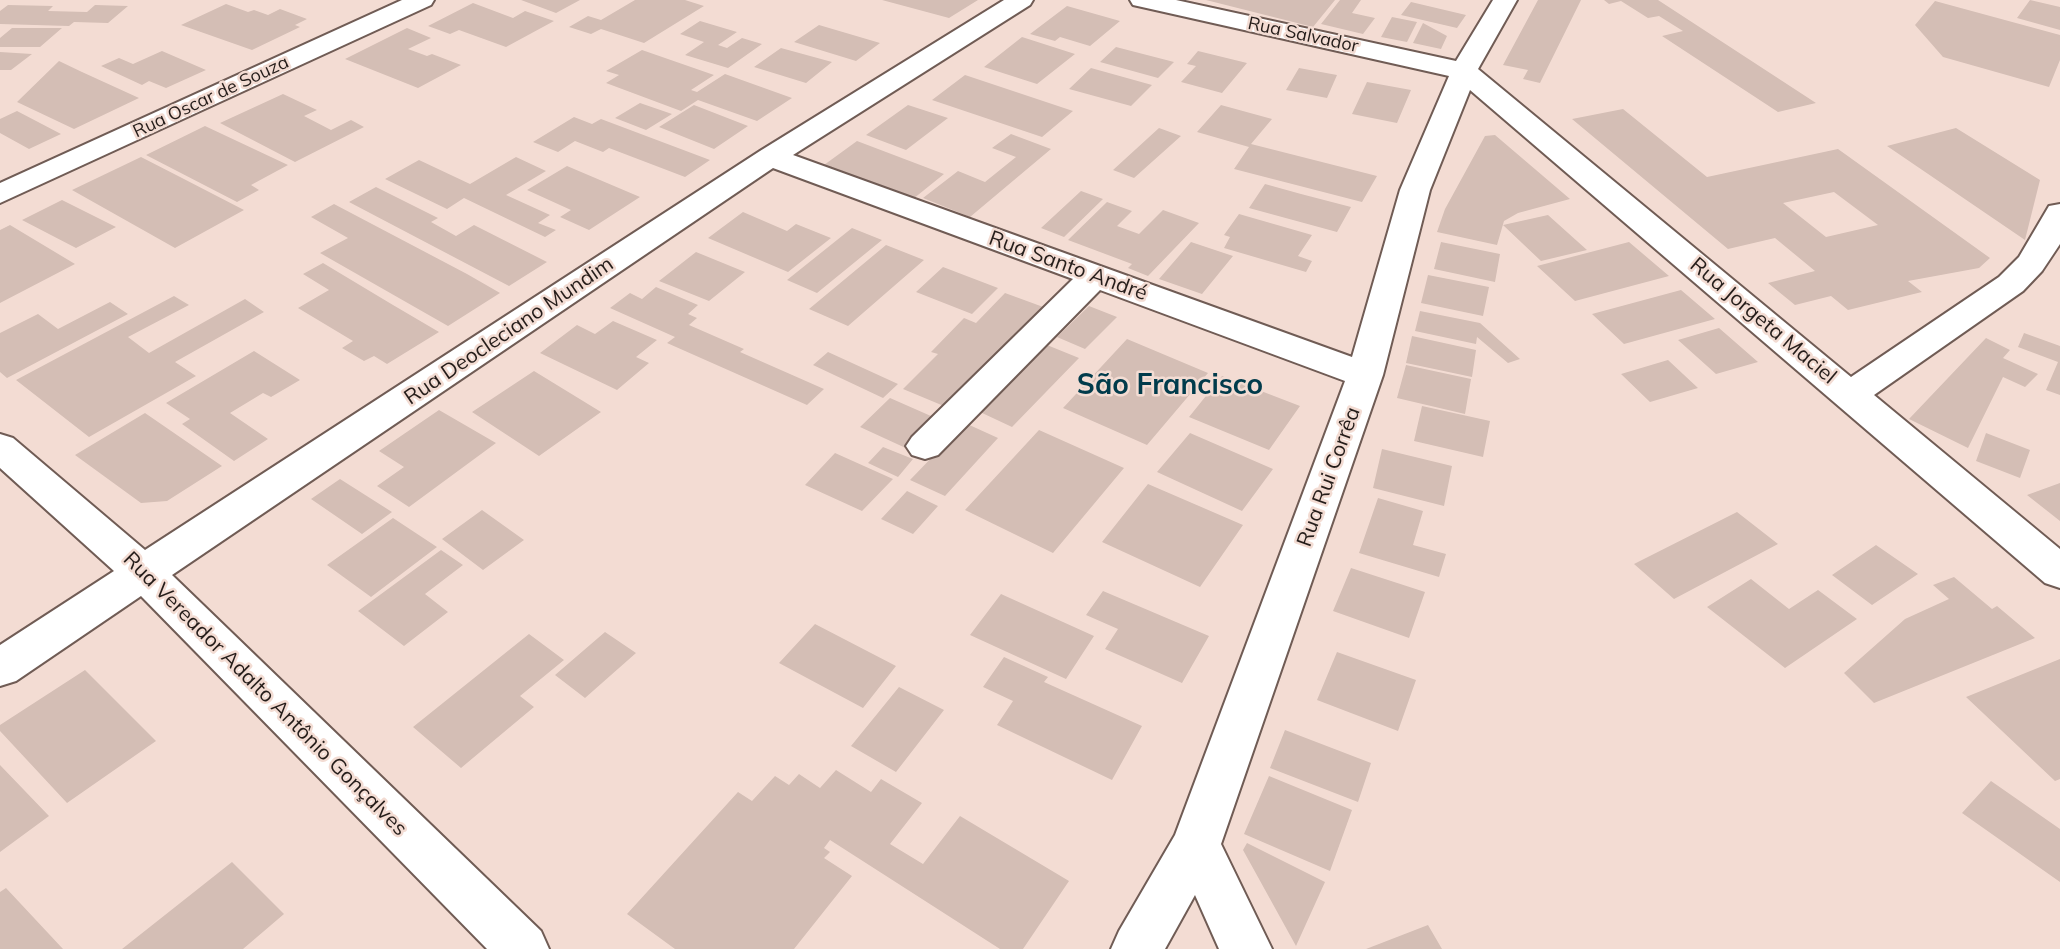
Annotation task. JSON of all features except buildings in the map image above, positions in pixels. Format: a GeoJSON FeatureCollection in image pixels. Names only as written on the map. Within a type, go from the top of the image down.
{"type":"FeatureCollection","features":[{"type":"Feature","properties":{"kind":"street","name":"Rua Oscar de Souza"},"geometry":{"type":"LineString","coordinates":[[0,194],[422,0]]}},
{"type":"Feature","properties":{"kind":"street","name":"Rua Deocleciano Mundim"},"geometry":{"type":"LineString","coordinates":[[0,668],[770,158],[1021,0]]}},
{"type":"Feature","properties":{"kind":"street","name":"Rua Salvador"},"geometry":{"type":"LineString","coordinates":[[1142,0],[1464,71]]}},
{"type":"Feature","properties":{"kind":"street","name":"Rua Rui Corrêa"},"geometry":{"type":"LineString","coordinates":[[1137,949],[1196,845],[1366,375],[1415,190],[1464,71],[1505,0]]}},
{"type":"Feature","properties":{"kind":"street","name":"Rua Jorgeta Maciel"},"geometry":{"type":"LineString","coordinates":[[1464,71],[2060,572]]}},
{"type":"Feature","properties":{"kind":"street","name":"Rua Santo André"},"geometry":{"type":"LineString","coordinates":[[770,158],[1366,375]]}},
{"type":"Feature","properties":{"kind":"street"},"geometry":{"type":"LineString","coordinates":[[1851,394],[2011,284],[2042,248],[2060,213]]}},
{"type":"Feature","properties":{"kind":"street"},"geometry":{"type":"LineString","coordinates":[[925,446],[1095,276]]}},
{"type":"Feature","properties":{"kind":"street","name":"Rua Vereador Adalto Antônio Gonçalves"},"geometry":{"type":"LineString","coordinates":[[0,447],[145,573],[523,949]]}},
{"type":"Feature","properties":{"kind":"street"},"geometry":{"type":"LineString","coordinates":[[1196,845],[1246,949]]}},
{"type":"Feature","properties":{"kind":"district","name":"São Francisco"},"geometry":{"type":"Point","coordinates":[1170,386]}}]}
